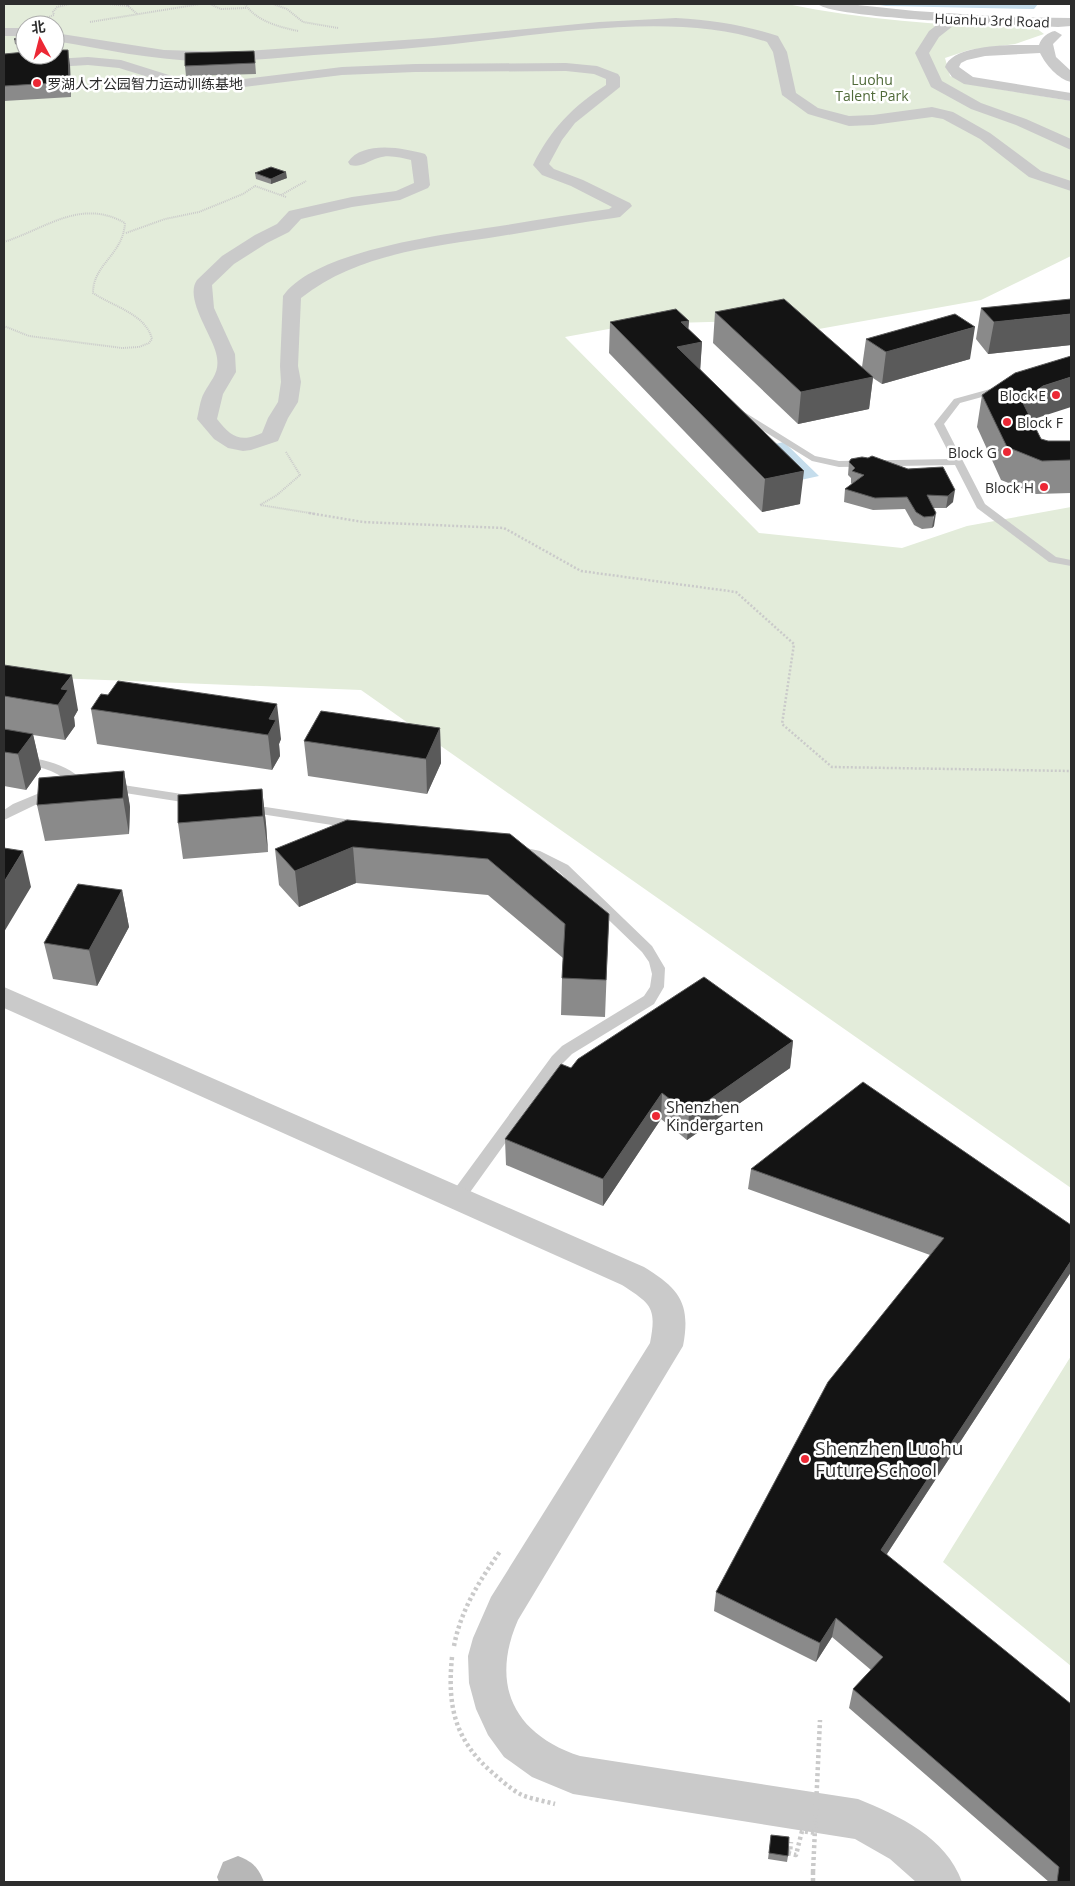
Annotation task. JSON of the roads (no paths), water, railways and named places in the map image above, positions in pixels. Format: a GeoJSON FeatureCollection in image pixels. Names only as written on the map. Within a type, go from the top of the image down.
{"type":"FeatureCollection","features":[{"type":"Feature","properties":{"kind":"street","name":"Huanhu 3rd Road"},"geometry":{"type":"LineString","coordinates":[[825,4],[884,14],[1040,23],[1071,22]]}},
{"type":"Feature","properties":{"kind":"street"},"geometry":{"type":"LineString","coordinates":[[955,18],[934,34],[922,53],[936,84],[976,106],[1021,122],[1071,145]]}},
{"type":"Feature","properties":{"kind":"street"},"geometry":{"type":"LineString","coordinates":[[1071,22],[1046,43],[1046,49],[1055,63],[1071,78]]}},
{"type":"Feature","properties":{"kind":"street"},"geometry":{"type":"LineString","coordinates":[[65,38],[104,46],[201,57],[407,44],[589,27],[675,23],[719,25],[748,30],[773,40],[780,52],[789,95],[812,111],[849,121],[873,120],[932,112],[948,115],[985,136],[1035,174],[1071,186]]}},
{"type":"Feature","properties":{"kind":"street"},"geometry":{"type":"LineString","coordinates":[[1046,49],[991,52],[961,57],[956,60],[952,67],[957,74],[968,81],[1071,98]]}},
{"type":"Feature","properties":{"kind":"street"},"geometry":{"type":"LineString","coordinates":[[4,66],[88,61],[121,64],[186,85],[236,84],[342,71],[415,68],[566,67],[598,70],[613,77],[613,87],[589,101],[572,116],[549,147],[540,165],[548,172],[577,183],[624,206],[614,213],[428,243],[376,255],[332,270],[304,284],[292,296],[289,366],[291,382],[288,402],[278,418],[271,437],[255,445],[238,444],[219,436],[207,419],[213,394],[227,372],[226,354],[205,308],[203,284],[228,260],[260,239],[283,228],[295,215],[352,202],[400,195],[422,185],[419,157],[389,150],[368,156],[356,162]]}},
{"type":"Feature","properties":{"kind":"street"},"geometry":{"type":"LineString","coordinates":[[4,998],[633,1276],[658,1291],[670,1310],[671,1325],[666,1346],[504,1609],[494,1632],[487,1656],[488,1679],[493,1704],[507,1730],[527,1752],[552,1766],[580,1776],[858,1819],[890,1834],[916,1853],[941,1882]]}},
{"type":"Feature","properties":{"kind":"lane"},"geometry":{"type":"LineString","coordinates":[[1014,385],[957,401],[939,424],[981,506],[1053,560],[1071,563]]}},
{"type":"Feature","properties":{"kind":"lane"},"geometry":{"type":"LineString","coordinates":[[727,406],[812,458],[839,464],[959,462]]}},
{"type":"Feature","properties":{"kind":"lane"},"geometry":{"type":"LineString","coordinates":[[4,758],[52,766],[70,774],[80,785]]}},
{"type":"Feature","properties":{"kind":"lane"},"geometry":{"type":"LineString","coordinates":[[4,816],[18,807],[50,792],[80,785],[114,787],[213,802]]}},
{"type":"Feature","properties":{"kind":"lane"},"geometry":{"type":"LineString","coordinates":[[233,806],[370,827]]}},
{"type":"Feature","properties":{"kind":"lane"},"geometry":{"type":"LineString","coordinates":[[457,1198],[557,1060],[573,1046],[649,1000],[656,991],[659,981],[659,970],[655,959],[647,949],[563,868],[535,854],[508,849]]}},
{"type":"Feature","properties":{"kind":"water"},"geometry":{"type":"Polygon","coordinates":[[[872,4],[1038,4],[1034,9],[886,6],[872,4]]]}},
{"type":"Feature","properties":{"kind":"water"},"geometry":{"type":"Polygon","coordinates":[[[784,442],[819,476],[787,483],[752,449],[784,442]]]}},
{"type":"Feature","properties":{"kind":"place","name":"罗湖人才公园智力运动训练基地"},"geometry":{"type":"Point","coordinates":[37,83]}},
{"type":"Feature","properties":{"kind":"place","name":"Block E"},"geometry":{"type":"Point","coordinates":[1056,395]}},
{"type":"Feature","properties":{"kind":"place","name":"Block F"},"geometry":{"type":"Point","coordinates":[1007,422]}},
{"type":"Feature","properties":{"kind":"place","name":"Block G"},"geometry":{"type":"Point","coordinates":[1007,452]}},
{"type":"Feature","properties":{"kind":"place","name":"Block H"},"geometry":{"type":"Point","coordinates":[1044,487]}},
{"type":"Feature","properties":{"kind":"place","name":"Shenzhen Kindergarten"},"geometry":{"type":"Point","coordinates":[656,1116]}},
{"type":"Feature","properties":{"kind":"place","name":"Shenzhen Luohu Future School"},"geometry":{"type":"Point","coordinates":[805,1459]}},
{"type":"Feature","properties":{"kind":"park label","name":"Luohu Talent Park"},"geometry":{"type":"Point","coordinates":[872,88]}}]}
